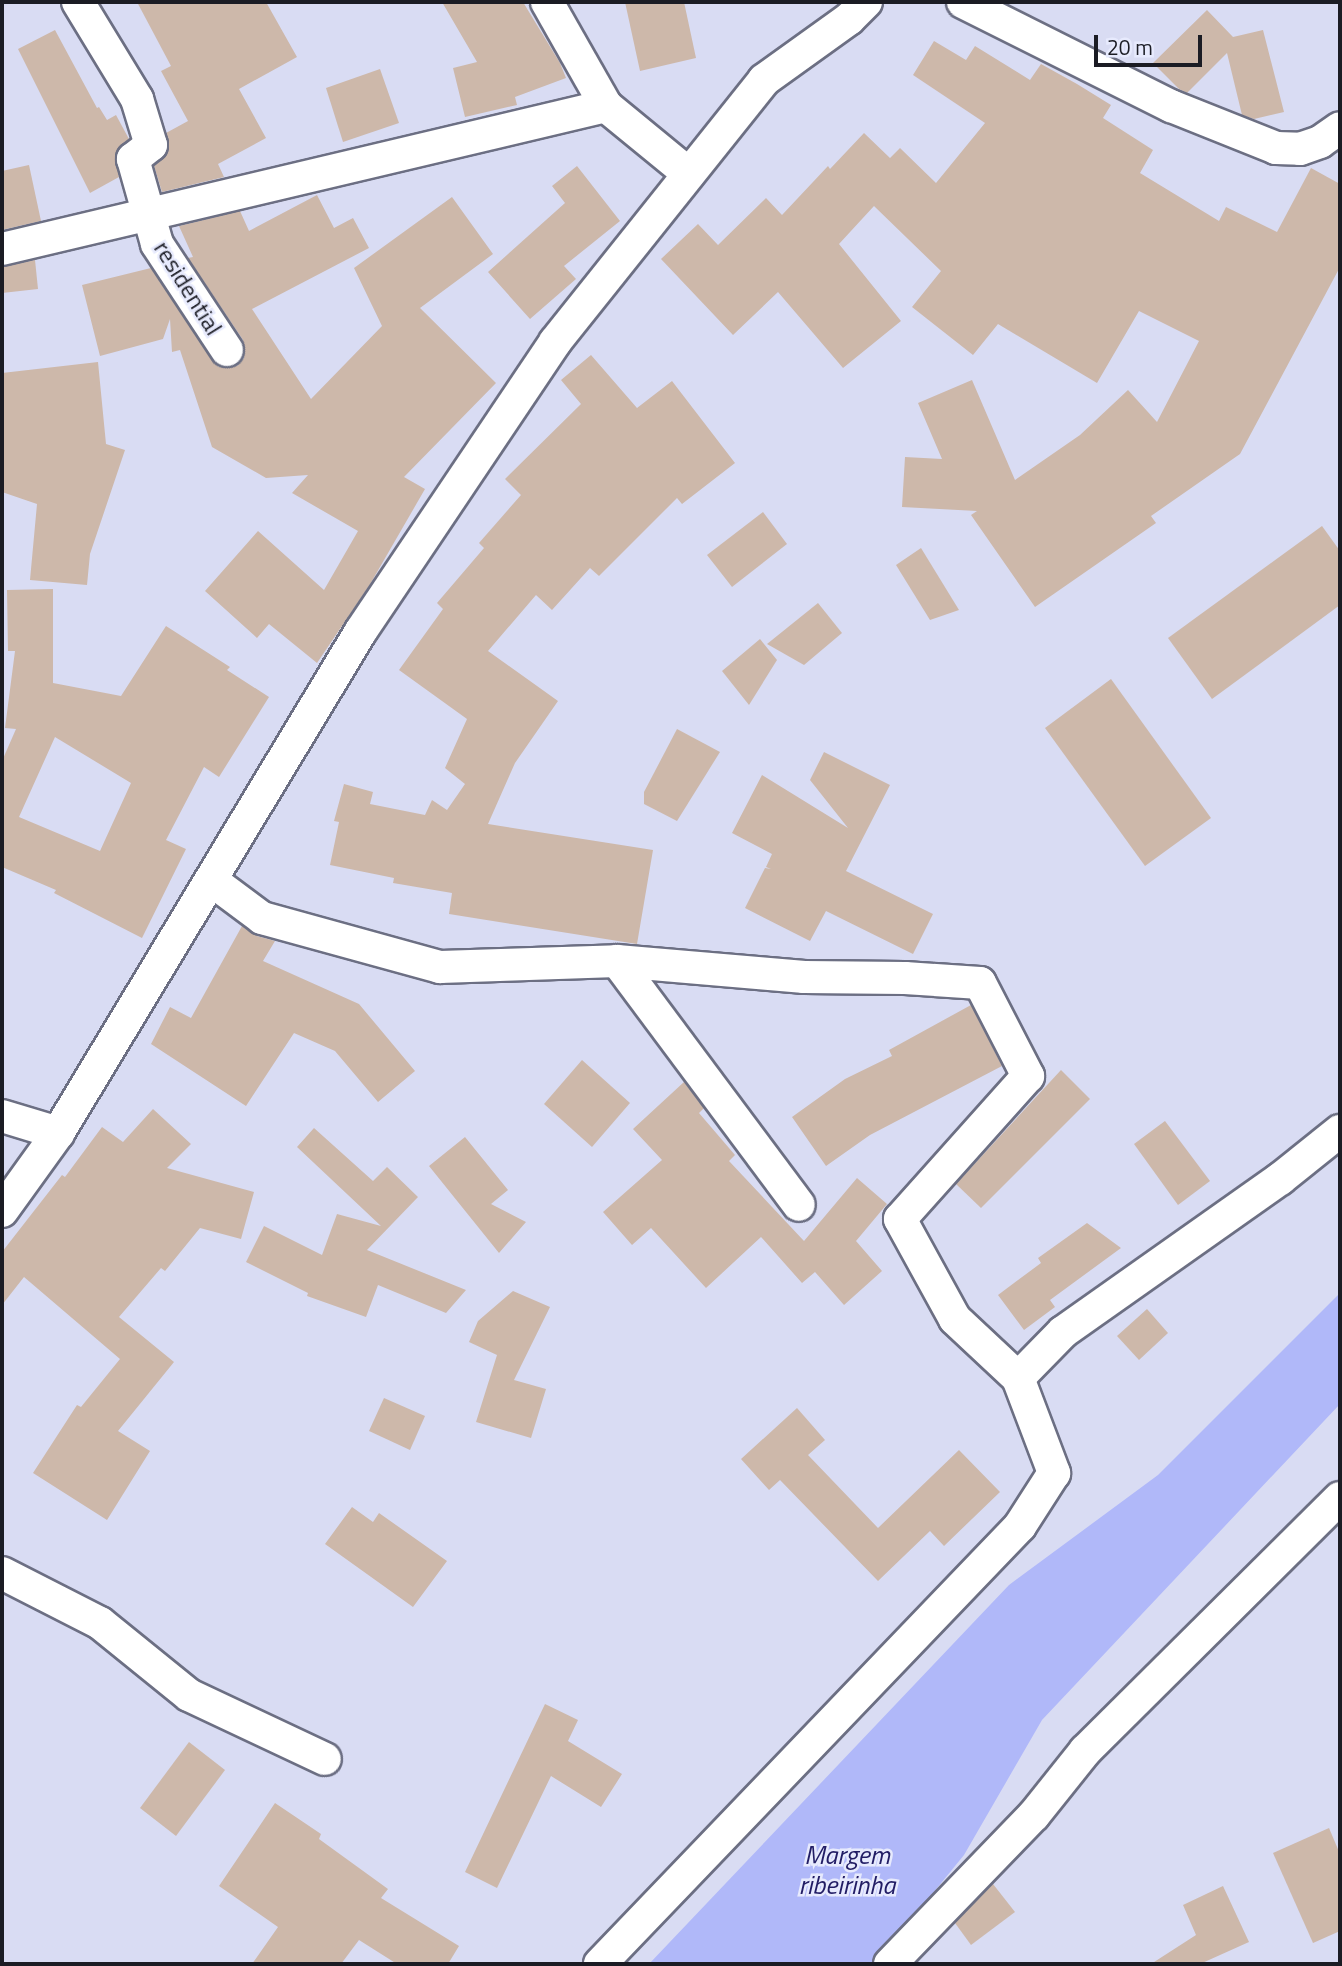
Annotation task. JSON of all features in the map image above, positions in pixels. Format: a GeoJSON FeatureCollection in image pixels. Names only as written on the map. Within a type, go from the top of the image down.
{"type":"FeatureCollection","features":[{"type":"Feature","properties":{"kind":"street","name":"residential"},"geometry":{"type":"LineString","coordinates":[[78,2],[136,99],[151,145],[133,159],[157,243],[227,350]]}},
{"type":"Feature","properties":{"kind":"street"},"geometry":{"type":"LineString","coordinates":[[547,2],[606,106],[689,174]]}},
{"type":"Feature","properties":{"kind":"street"},"geometry":{"type":"LineString","coordinates":[[2,1211],[58,1133],[361,631],[555,342],[764,80],[849,19],[866,2]]}},
{"type":"Feature","properties":{"kind":"street"},"geometry":{"type":"LineString","coordinates":[[963,2],[1171,106],[1276,148],[1300,149],[1320,142],[1340,128]]}},
{"type":"Feature","properties":{"kind":"street"},"geometry":{"type":"LineString","coordinates":[[2,249],[606,106]]}},
{"type":"Feature","properties":{"kind":"street"},"geometry":{"type":"LineString","coordinates":[[211,880],[262,918],[440,967],[617,961],[804,977],[905,978],[980,983],[1028,1076],[901,1219],[955,1320],[1018,1378],[1054,1473],[1020,1526],[600,1964]]}},
{"type":"Feature","properties":{"kind":"street"},"geometry":{"type":"LineString","coordinates":[[617,961],[800,1205]]}},
{"type":"Feature","properties":{"kind":"street"},"geometry":{"type":"LineString","coordinates":[[2,1116],[58,1133]]}},
{"type":"Feature","properties":{"kind":"street"},"geometry":{"type":"LineString","coordinates":[[1018,1378],[1063,1332],[1280,1180],[1340,1131]]}},
{"type":"Feature","properties":{"kind":"street"},"geometry":{"type":"LineString","coordinates":[[890,1964],[1034,1815],[1085,1751],[1340,1498]]}},
{"type":"Feature","properties":{"kind":"street"},"geometry":{"type":"LineString","coordinates":[[2,1573],[100,1623],[189,1695],[325,1759]]}},
{"type":"Feature","properties":{"kind":"water","name":"Margem ribeirinha"},"geometry":{"type":"Polygon","coordinates":[[[1340,1293],[1340,1404],[1042,1720],[964,1855],[875,1964],[649,1964],[1009,1585],[1158,1475],[1340,1293]]]}},
{"type":"Feature","properties":{"kind":"building"},"geometry":{"type":"Polygon","coordinates":[[[137,2],[266,2],[297,57],[239,89],[266,138],[218,164],[224,177],[162,192],[154,166],[168,151],[166,133],[188,121],[161,71],[171,66],[137,2]]]}},
{"type":"Feature","properties":{"kind":"building"},"geometry":{"type":"Polygon","coordinates":[[[442,2],[523,2],[560,63],[566,78],[515,97],[517,105],[465,117],[453,68],[477,62],[442,2]]]}},
{"type":"Feature","properties":{"kind":"building"},"geometry":{"type":"Polygon","coordinates":[[[625,2],[684,2],[696,58],[640,71],[625,2]]]}},
{"type":"Feature","properties":{"kind":"building"},"geometry":{"type":"Polygon","coordinates":[[[1207,10],[1233,37],[1263,30],[1284,112],[1254,119],[1242,115],[1227,53],[1187,93],[1179,89],[1153,63],[1207,10]]]}},
{"type":"Feature","properties":{"kind":"building"},"geometry":{"type":"Polygon","coordinates":[[[55,30],[97,108],[99,107],[107,120],[116,115],[129,139],[115,154],[119,177],[90,193],[18,49],[55,30]]]}},
{"type":"Feature","properties":{"kind":"building"},"geometry":{"type":"Polygon","coordinates":[[[934,41],[966,60],[975,46],[1030,80],[1041,64],[1111,105],[1103,118],[1153,150],[1140,173],[1219,221],[1226,207],[1277,232],[1311,168],[1340,184],[1340,267],[1240,454],[1151,516],[1156,523],[1035,607],[971,515],[977,511],[902,507],[905,457],[942,459],[918,403],[972,380],[1015,480],[1080,435],[1128,390],[1157,422],[1199,341],[1139,311],[1097,383],[998,324],[973,355],[912,307],[941,271],[874,206],[839,244],[901,321],[843,368],[778,292],[733,335],[661,259],[698,224],[718,245],[766,198],[782,215],[828,166],[830,169],[864,133],[890,158],[900,148],[936,183],[985,123],[913,75],[934,41]]]}},
{"type":"Feature","properties":{"kind":"building"},"geometry":{"type":"Polygon","coordinates":[[[380,69],[399,123],[343,142],[326,88],[380,69]]]}},
{"type":"Feature","properties":{"kind":"building"},"geometry":{"type":"Polygon","coordinates":[[[29,165],[41,221],[2,230],[2,171],[29,165]]]}},
{"type":"Feature","properties":{"kind":"building"},"geometry":{"type":"Polygon","coordinates":[[[577,166],[620,221],[564,266],[576,279],[530,319],[488,272],[565,203],[552,186],[577,166]]]}},
{"type":"Feature","properties":{"kind":"building"},"geometry":{"type":"Polygon","coordinates":[[[317,195],[334,228],[353,218],[369,248],[252,309],[311,399],[382,326],[354,268],[452,197],[493,254],[420,308],[496,383],[404,477],[425,489],[369,586],[317,663],[269,624],[257,638],[205,591],[258,531],[324,590],[358,531],[292,493],[308,475],[266,478],[212,447],[180,350],[172,352],[170,319],[163,339],[100,356],[82,285],[151,268],[212,360],[219,367],[237,366],[244,358],[243,340],[188,258],[193,257],[179,226],[240,211],[249,231],[317,195]]]}},
{"type":"Feature","properties":{"kind":"building"},"geometry":{"type":"Polygon","coordinates":[[[35,260],[38,289],[2,293],[2,267],[35,260]]]}},
{"type":"Feature","properties":{"kind":"building"},"geometry":{"type":"Polygon","coordinates":[[[591,355],[637,408],[672,381],[735,463],[682,504],[677,498],[599,576],[590,568],[552,610],[536,595],[488,651],[558,701],[515,763],[488,824],[653,850],[637,944],[449,914],[452,893],[393,883],[394,878],[330,865],[339,822],[334,821],[344,784],[373,792],[370,804],[425,815],[432,800],[447,810],[465,784],[445,768],[467,719],[399,670],[443,609],[437,603],[484,548],[479,543],[521,495],[505,479],[581,404],[561,380],[591,355]]]}},
{"type":"Feature","properties":{"kind":"building"},"geometry":{"type":"Polygon","coordinates":[[[98,362],[106,444],[125,450],[90,554],[87,585],[30,580],[37,504],[2,492],[2,373],[98,362]]]}},
{"type":"Feature","properties":{"kind":"building"},"geometry":{"type":"Polygon","coordinates":[[[763,512],[787,544],[732,587],[707,555],[763,512]]]}},
{"type":"Feature","properties":{"kind":"building"},"geometry":{"type":"Polygon","coordinates":[[[1322,526],[1340,551],[1340,605],[1212,699],[1168,638],[1322,526]]]}},
{"type":"Feature","properties":{"kind":"building"},"geometry":{"type":"Polygon","coordinates":[[[921,548],[959,610],[930,620],[896,565],[921,548]]]}},
{"type":"Feature","properties":{"kind":"building"},"geometry":{"type":"Polygon","coordinates":[[[53,589],[53,683],[121,696],[166,626],[230,667],[227,670],[269,697],[219,777],[204,767],[166,840],[186,849],[142,938],[54,893],[56,890],[2,867],[2,761],[16,729],[5,728],[15,651],[8,651],[7,590],[53,589]],[[55,737],[19,817],[100,851],[131,783],[55,737]]]}},
{"type":"Feature","properties":{"kind":"building"},"geometry":{"type":"Polygon","coordinates":[[[818,603],[842,633],[804,665],[767,644],[818,603]]]}},
{"type":"Feature","properties":{"kind":"building"},"geometry":{"type":"Polygon","coordinates":[[[760,639],[777,660],[749,705],[722,671],[760,639]]]}},
{"type":"Feature","properties":{"kind":"building"},"geometry":{"type":"Polygon","coordinates":[[[1111,679],[1211,818],[1145,866],[1045,728],[1111,679]]]}},
{"type":"Feature","properties":{"kind":"building"},"geometry":{"type":"Polygon","coordinates":[[[677,729],[720,752],[677,821],[644,804],[644,792],[677,729]]]}},
{"type":"Feature","properties":{"kind":"building"},"geometry":{"type":"Polygon","coordinates":[[[824,752],[890,785],[846,871],[933,914],[913,954],[826,911],[810,941],[745,908],[765,868],[771,869],[766,867],[772,854],[732,833],[762,775],[848,828],[810,780],[824,752]]]}},
{"type":"Feature","properties":{"kind":"building"},"geometry":{"type":"Polygon","coordinates":[[[242,926],[257,936],[275,941],[263,961],[359,1004],[415,1071],[378,1102],[335,1051],[294,1033],[246,1106],[151,1044],[170,1007],[191,1018],[242,926]]]}},
{"type":"Feature","properties":{"kind":"building"},"geometry":{"type":"Polygon","coordinates":[[[971,1005],[1002,1066],[870,1135],[826,1166],[792,1117],[845,1079],[892,1056],[889,1050],[971,1005]]]}},
{"type":"Feature","properties":{"kind":"building"},"geometry":{"type":"Polygon","coordinates":[[[582,1060],[630,1103],[592,1147],[544,1104],[582,1060]]]}},
{"type":"Feature","properties":{"kind":"building"},"geometry":{"type":"Polygon","coordinates":[[[1061,1070],[1090,1099],[981,1208],[956,1184],[1061,1070]]]}},
{"type":"Feature","properties":{"kind":"building"},"geometry":{"type":"Polygon","coordinates":[[[684,1082],[704,1108],[699,1113],[735,1155],[729,1161],[804,1241],[857,1178],[887,1204],[856,1241],[882,1271],[844,1305],[815,1272],[802,1283],[761,1237],[706,1288],[651,1228],[632,1245],[603,1212],[662,1160],[633,1129],[684,1082]]]}},
{"type":"Feature","properties":{"kind":"building"},"geometry":{"type":"Polygon","coordinates":[[[153,1109],[191,1144],[167,1168],[254,1192],[241,1239],[200,1228],[165,1271],[161,1268],[119,1317],[174,1362],[118,1431],[150,1451],[107,1520],[33,1473],[77,1405],[81,1407],[120,1359],[24,1277],[2,1305],[2,1252],[62,1175],[65,1177],[102,1127],[123,1142],[153,1109]]]}},
{"type":"Feature","properties":{"kind":"building"},"geometry":{"type":"Polygon","coordinates":[[[1165,1121],[1210,1181],[1178,1205],[1134,1144],[1165,1121]]]}},
{"type":"Feature","properties":{"kind":"building"},"geometry":{"type":"Polygon","coordinates":[[[314,1128],[373,1181],[387,1167],[418,1197],[367,1250],[466,1290],[446,1313],[378,1285],[366,1317],[307,1296],[308,1293],[246,1262],[264,1226],[322,1255],[337,1214],[381,1226],[297,1147],[314,1128]]]}},
{"type":"Feature","properties":{"kind":"building"},"geometry":{"type":"Polygon","coordinates":[[[465,1137],[508,1190],[491,1204],[526,1222],[499,1253],[429,1166],[465,1137]]]}},
{"type":"Feature","properties":{"kind":"building"},"geometry":{"type":"Polygon","coordinates":[[[1087,1223],[1121,1248],[1050,1300],[1055,1307],[1024,1330],[998,1295],[1041,1263],[1038,1258],[1087,1223]]]}},
{"type":"Feature","properties":{"kind":"building"},"geometry":{"type":"Polygon","coordinates":[[[513,1291],[550,1307],[514,1380],[546,1389],[531,1438],[476,1422],[497,1355],[469,1342],[478,1321],[513,1291]]]}},
{"type":"Feature","properties":{"kind":"building"},"geometry":{"type":"Polygon","coordinates":[[[1147,1309],[1168,1333],[1139,1360],[1117,1336],[1147,1309]]]}},
{"type":"Feature","properties":{"kind":"building"},"geometry":{"type":"Polygon","coordinates":[[[384,1398],[425,1416],[410,1450],[369,1431],[384,1398]]]}},
{"type":"Feature","properties":{"kind":"building"},"geometry":{"type":"Polygon","coordinates":[[[797,1408],[825,1440],[808,1455],[878,1528],[959,1450],[1000,1492],[944,1546],[930,1531],[878,1581],[780,1480],[769,1490],[741,1459],[797,1408]]]}},
{"type":"Feature","properties":{"kind":"building"},"geometry":{"type":"Polygon","coordinates":[[[352,1507],[373,1522],[379,1513],[447,1561],[413,1607],[325,1544],[352,1507]]]}},
{"type":"Feature","properties":{"kind":"building"},"geometry":{"type":"Polygon","coordinates":[[[545,1704],[578,1720],[568,1741],[622,1774],[601,1807],[551,1776],[497,1888],[465,1872],[545,1704]]]}},
{"type":"Feature","properties":{"kind":"building"},"geometry":{"type":"Polygon","coordinates":[[[189,1742],[225,1770],[176,1836],[140,1808],[189,1742]]]}},
{"type":"Feature","properties":{"kind":"building"},"geometry":{"type":"Polygon","coordinates":[[[275,1803],[321,1834],[319,1839],[388,1889],[381,1898],[459,1946],[448,1964],[397,1964],[359,1940],[341,1964],[252,1964],[278,1927],[219,1886],[275,1803]]]}},
{"type":"Feature","properties":{"kind":"building"},"geometry":{"type":"Polygon","coordinates":[[[1329,1828],[1340,1854],[1340,1931],[1313,1943],[1273,1853],[1329,1828]]]}},
{"type":"Feature","properties":{"kind":"building"},"geometry":{"type":"Polygon","coordinates":[[[993,1884],[1015,1912],[971,1945],[955,1923],[993,1884]]]}},
{"type":"Feature","properties":{"kind":"building"},"geometry":{"type":"Polygon","coordinates":[[[1223,1886],[1249,1942],[1200,1964],[1151,1964],[1196,1935],[1183,1905],[1223,1886]]]}}]}
